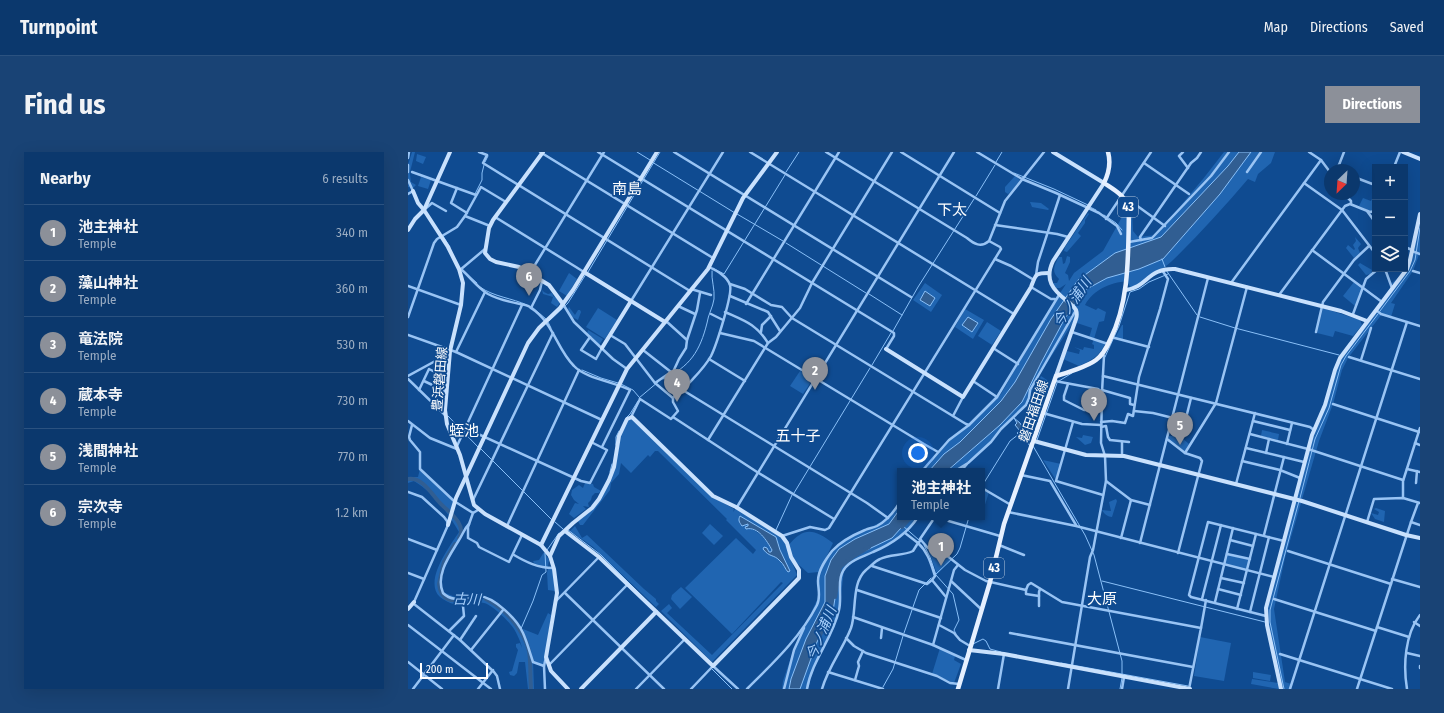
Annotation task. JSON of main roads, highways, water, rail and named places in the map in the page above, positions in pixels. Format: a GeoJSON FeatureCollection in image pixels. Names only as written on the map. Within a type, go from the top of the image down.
{"type":"FeatureCollection","features":[{"type":"Feature","properties":{"kind":"main road","name":"磐田福田線"},"geometry":{"type":"LineString","coordinates":[[958,687],[990,582],[1008,512],[1056,378],[1096,360],[1108,344],[1119,320],[1126,290],[1129,210],[1126,200],[1104,183],[1109,172],[1110,153]]}},
{"type":"Feature","properties":{"kind":"water"},"geometry":{"type":"Polygon","coordinates":[[[1239,152],[1251,152],[1220,194],[1163,259],[1139,269],[1107,278],[1085,290],[1064,320],[1022,402],[1000,425],[950,468],[932,468],[944,454],[960,442],[1001,401],[1015,382],[1051,319],[1078,280],[1115,253],[1161,237],[1228,166],[1239,152]]]}},
{"type":"Feature","properties":{"kind":"water"},"geometry":{"type":"Polygon","coordinates":[[[925,291],[935,298],[930,306],[920,300],[925,291]]]}},
{"type":"Feature","properties":{"kind":"water"},"geometry":{"type":"Polygon","coordinates":[[[968,317],[978,323],[972,332],[962,325],[968,317]]]}},
{"type":"Feature","properties":{"kind":"water"},"geometry":{"type":"Polygon","coordinates":[[[1014,418],[1020,423],[1032,443],[1030,446],[1025,439],[1017,433],[1020,431],[1015,425],[1017,423],[1014,418]]]}},
{"type":"Feature","properties":{"kind":"water"},"geometry":{"type":"Polygon","coordinates":[[[897,513],[897,520],[908,520],[892,538],[854,556],[840,567],[833,611],[817,642],[800,689],[789,689],[791,679],[806,639],[825,602],[825,576],[831,560],[839,549],[855,539],[889,524],[897,513]]]}},
{"type":"Feature","properties":{"kind":"water"},"geometry":{"type":"Polygon","coordinates":[[[740,516],[776,537],[780,550],[790,571],[788,572],[776,557],[768,554],[763,549],[764,547],[767,548],[769,552],[772,550],[762,535],[754,530],[746,529],[745,527],[748,526],[748,524],[742,526],[739,521],[740,516]]]}},
{"type":"Feature","properties":{"kind":"waterway"},"geometry":{"type":"LineString","coordinates":[[637,152],[650,160]]}},
{"type":"Feature","properties":{"kind":"waterway"},"geometry":{"type":"LineString","coordinates":[[588,272],[660,152]]}},
{"type":"Feature","properties":{"kind":"waterway"},"geometry":{"type":"LineString","coordinates":[[786,172],[799,152]]}},
{"type":"Feature","properties":{"kind":"waterway"},"geometry":{"type":"LineString","coordinates":[[996,162],[1002,152]]}},
{"type":"Feature","properties":{"kind":"waterway"},"geometry":{"type":"LineString","coordinates":[[485,162],[488,156]]}},
{"type":"Feature","properties":{"kind":"waterway"},"geometry":{"type":"LineString","coordinates":[[652,162],[735,213]]}},
{"type":"Feature","properties":{"kind":"waterway"},"geometry":{"type":"LineString","coordinates":[[475,194],[482,180],[484,165]]}},
{"type":"Feature","properties":{"kind":"waterway"},"geometry":{"type":"LineString","coordinates":[[976,196],[995,165]]}},
{"type":"Feature","properties":{"kind":"waterway"},"geometry":{"type":"LineString","coordinates":[[1014,173],[1088,205]]}},
{"type":"Feature","properties":{"kind":"waterway"},"geometry":{"type":"LineString","coordinates":[[713,268],[724,274],[785,175]]}},
{"type":"Feature","properties":{"kind":"waterway"},"geometry":{"type":"LineString","coordinates":[[893,331],[918,287],[974,199]]}},
{"type":"Feature","properties":{"kind":"waterway"},"geometry":{"type":"LineString","coordinates":[[1090,207],[1096,210]]}},
{"type":"Feature","properties":{"kind":"waterway"},"geometry":{"type":"LineString","coordinates":[[737,214],[783,241]]}},
{"type":"Feature","properties":{"kind":"waterway"},"geometry":{"type":"LineString","coordinates":[[1104,215],[1116,223],[1122,230]]}},
{"type":"Feature","properties":{"kind":"waterway"},"geometry":{"type":"LineString","coordinates":[[1380,311],[1410,271],[1415,260],[1420,228]]}},
{"type":"Feature","properties":{"kind":"waterway"},"geometry":{"type":"LineString","coordinates":[[443,236],[450,247]]}},
{"type":"Feature","properties":{"kind":"waterway"},"geometry":{"type":"LineString","coordinates":[[786,243],[866,293]]}},
{"type":"Feature","properties":{"kind":"waterway"},"geometry":{"type":"LineString","coordinates":[[1162,259],[1165,267]]}},
{"type":"Feature","properties":{"kind":"waterway"},"geometry":{"type":"LineString","coordinates":[[1166,270],[1197,315]]}},
{"type":"Feature","properties":{"kind":"waterway"},"geometry":{"type":"LineString","coordinates":[[663,379],[687,363],[701,342],[714,299],[712,271]]}},
{"type":"Feature","properties":{"kind":"waterway"},"geometry":{"type":"LineString","coordinates":[[466,273],[477,283]]}},
{"type":"Feature","properties":{"kind":"waterway"},"geometry":{"type":"LineString","coordinates":[[549,321],[568,303],[586,274]]}},
{"type":"Feature","properties":{"kind":"waterway"},"geometry":{"type":"LineString","coordinates":[[1105,357],[1119,326],[1130,292],[1168,274]]}},
{"type":"Feature","properties":{"kind":"waterway"},"geometry":{"type":"LineString","coordinates":[[480,287],[491,293],[527,305]]}},
{"type":"Feature","properties":{"kind":"waterway"},"geometry":{"type":"LineString","coordinates":[[869,294],[902,315]]}},
{"type":"Feature","properties":{"kind":"waterway"},"geometry":{"type":"LineString","coordinates":[[532,307],[546,319]]}},
{"type":"Feature","properties":{"kind":"waterway"},"geometry":{"type":"LineString","coordinates":[[1300,498],[1315,439],[1329,408],[1341,365],[1346,356],[1378,314]]}},
{"type":"Feature","properties":{"kind":"waterway"},"geometry":{"type":"LineString","coordinates":[[1200,317],[1235,328],[1339,355]]}},
{"type":"Feature","properties":{"kind":"waterway"},"geometry":{"type":"LineString","coordinates":[[548,322],[551,328]]}},
{"type":"Feature","properties":{"kind":"waterway"},"geometry":{"type":"LineString","coordinates":[[872,365],[891,333]]}},
{"type":"Feature","properties":{"kind":"waterway"},"geometry":{"type":"LineString","coordinates":[[794,493],[870,368]]}},
{"type":"Feature","properties":{"kind":"waterway"},"geometry":{"type":"LineString","coordinates":[[582,370],[618,383]]}},
{"type":"Feature","properties":{"kind":"waterway"},"geometry":{"type":"LineString","coordinates":[[1059,381],[1072,373]]}},
{"type":"Feature","properties":{"kind":"waterway"},"geometry":{"type":"LineString","coordinates":[[639,398],[658,382]]}},
{"type":"Feature","properties":{"kind":"waterway"},"geometry":{"type":"LineString","coordinates":[[1037,440],[1057,383]]}},
{"type":"Feature","properties":{"kind":"waterway"},"geometry":{"type":"LineString","coordinates":[[621,384],[633,390],[639,397]]}},
{"type":"Feature","properties":{"kind":"waterway"},"geometry":{"type":"LineString","coordinates":[[626,418],[638,401]]}},
{"type":"Feature","properties":{"kind":"waterway"},"geometry":{"type":"LineString","coordinates":[[448,416],[478,447]]}},
{"type":"Feature","properties":{"kind":"waterway"},"geometry":{"type":"LineString","coordinates":[[616,445],[616,437],[619,431]]}},
{"type":"Feature","properties":{"kind":"waterway"},"geometry":{"type":"LineString","coordinates":[[985,481],[1010,441],[1019,434]]}},
{"type":"Feature","properties":{"kind":"waterway"},"geometry":{"type":"LineString","coordinates":[[1033,446],[1085,535],[1094,555],[1122,661],[1122,675]]}},
{"type":"Feature","properties":{"kind":"waterway"},"geometry":{"type":"LineString","coordinates":[[481,449],[552,520]]}},
{"type":"Feature","properties":{"kind":"waterway"},"geometry":{"type":"LineString","coordinates":[[610,472],[612,464]]}},
{"type":"Feature","properties":{"kind":"waterway","name":"古川"},"geometry":{"type":"LineString","coordinates":[[408,479],[418,480],[422,483],[455,518],[461,528],[459,538]]}},
{"type":"Feature","properties":{"kind":"waterway"},"geometry":{"type":"LineString","coordinates":[[776,530],[792,495]]}},
{"type":"Feature","properties":{"kind":"waterway"},"geometry":{"type":"LineString","coordinates":[[1284,689],[1270,622],[1270,610],[1299,501]]}},
{"type":"Feature","properties":{"kind":"waterway","name":"今ノ浦川"},"geometry":{"type":"LineString","coordinates":[[902,527],[908,520]]}},
{"type":"Feature","properties":{"kind":"waterway"},"geometry":{"type":"LineString","coordinates":[[935,575],[957,554],[968,520]]}},
{"type":"Feature","properties":{"kind":"waterway"},"geometry":{"type":"LineString","coordinates":[[555,522],[563,529]]}},
{"type":"Feature","properties":{"kind":"waterway"},"geometry":{"type":"LineString","coordinates":[[903,526],[919,540]]}},
{"type":"Feature","properties":{"kind":"waterway"},"geometry":{"type":"LineString","coordinates":[[568,530],[601,555],[644,598]]}},
{"type":"Feature","properties":{"kind":"waterway"},"geometry":{"type":"LineString","coordinates":[[547,550],[559,533]]}},
{"type":"Feature","properties":{"kind":"waterway","name":"古川"},"geometry":{"type":"LineString","coordinates":[[455,544],[444,562],[439,584],[440,590],[442,594],[449,599],[457,600],[468,598]]}},
{"type":"Feature","properties":{"kind":"waterway"},"geometry":{"type":"LineString","coordinates":[[924,545],[936,575],[953,594],[959,620],[954,630],[956,634]]}},
{"type":"Feature","properties":{"kind":"waterway","name":"今ノ浦川"},"geometry":{"type":"LineString","coordinates":[[835,597],[840,567],[869,547]]}},
{"type":"Feature","properties":{"kind":"waterway"},"geometry":{"type":"LineString","coordinates":[[520,631],[542,575],[546,572],[545,553]]}},
{"type":"Feature","properties":{"kind":"waterway"},"geometry":{"type":"LineString","coordinates":[[913,607],[919,590],[931,578]]}},
{"type":"Feature","properties":{"kind":"waterway"},"geometry":{"type":"LineString","coordinates":[[1102,581],[1265,622]]}},
{"type":"Feature","properties":{"kind":"waterway","name":"古川"},"geometry":{"type":"LineString","coordinates":[[486,599],[507,614],[523,635],[529,651],[531,689]]}},
{"type":"Feature","properties":{"kind":"waterway","name":"今ノ浦川"},"geometry":{"type":"LineString","coordinates":[[819,637],[833,609]]}},
{"type":"Feature","properties":{"kind":"waterway"},"geometry":{"type":"LineString","coordinates":[[904,633],[912,610]]}},
{"type":"Feature","properties":{"kind":"waterway"},"geometry":{"type":"LineString","coordinates":[[883,687],[893,669],[903,636]]}},
{"type":"Feature","properties":{"kind":"waterway"},"geometry":{"type":"LineString","coordinates":[[973,644],[983,639],[986,641],[990,649],[1001,652]]}},
{"type":"Feature","properties":{"kind":"waterway"},"geometry":{"type":"LineString","coordinates":[[1061,663],[1188,686]]}},
{"type":"Feature","properties":{"kind":"waterway"},"geometry":{"type":"LineString","coordinates":[[711,668],[732,689]]}},
{"type":"Feature","properties":{"kind":"waterway"},"geometry":{"type":"LineString","coordinates":[[1120,689],[1122,678]]}},
{"type":"Feature","properties":{"kind":"place","name":"宗次寺"},"geometry":{"type":"Point","coordinates":[529,296]}},
{"type":"Feature","properties":{"kind":"place","name":"藻山神社"},"geometry":{"type":"Point","coordinates":[815,390]}},
{"type":"Feature","properties":{"kind":"place","name":"蔵本寺"},"geometry":{"type":"Point","coordinates":[677,402]}},
{"type":"Feature","properties":{"kind":"place","name":"竜法院"},"geometry":{"type":"Point","coordinates":[1094,421]}},
{"type":"Feature","properties":{"kind":"place","name":"浅間神社"},"geometry":{"type":"Point","coordinates":[1180,445]}},
{"type":"Feature","properties":{"kind":"place","name":"池主神社"},"geometry":{"type":"Point","coordinates":[941,566]}},
{"type":"Feature","properties":{"kind":"district","name":"南島"},"geometry":{"type":"Point","coordinates":[627,189]}},
{"type":"Feature","properties":{"kind":"district","name":"下太"},"geometry":{"type":"Point","coordinates":[952,210]}},
{"type":"Feature","properties":{"kind":"district","name":"蛭池"},"geometry":{"type":"Point","coordinates":[464,431]}},
{"type":"Feature","properties":{"kind":"district","name":"五十子"},"geometry":{"type":"Point","coordinates":[798,436]}},
{"type":"Feature","properties":{"kind":"district","name":"大原"},"geometry":{"type":"Point","coordinates":[1102,599]}}]}
